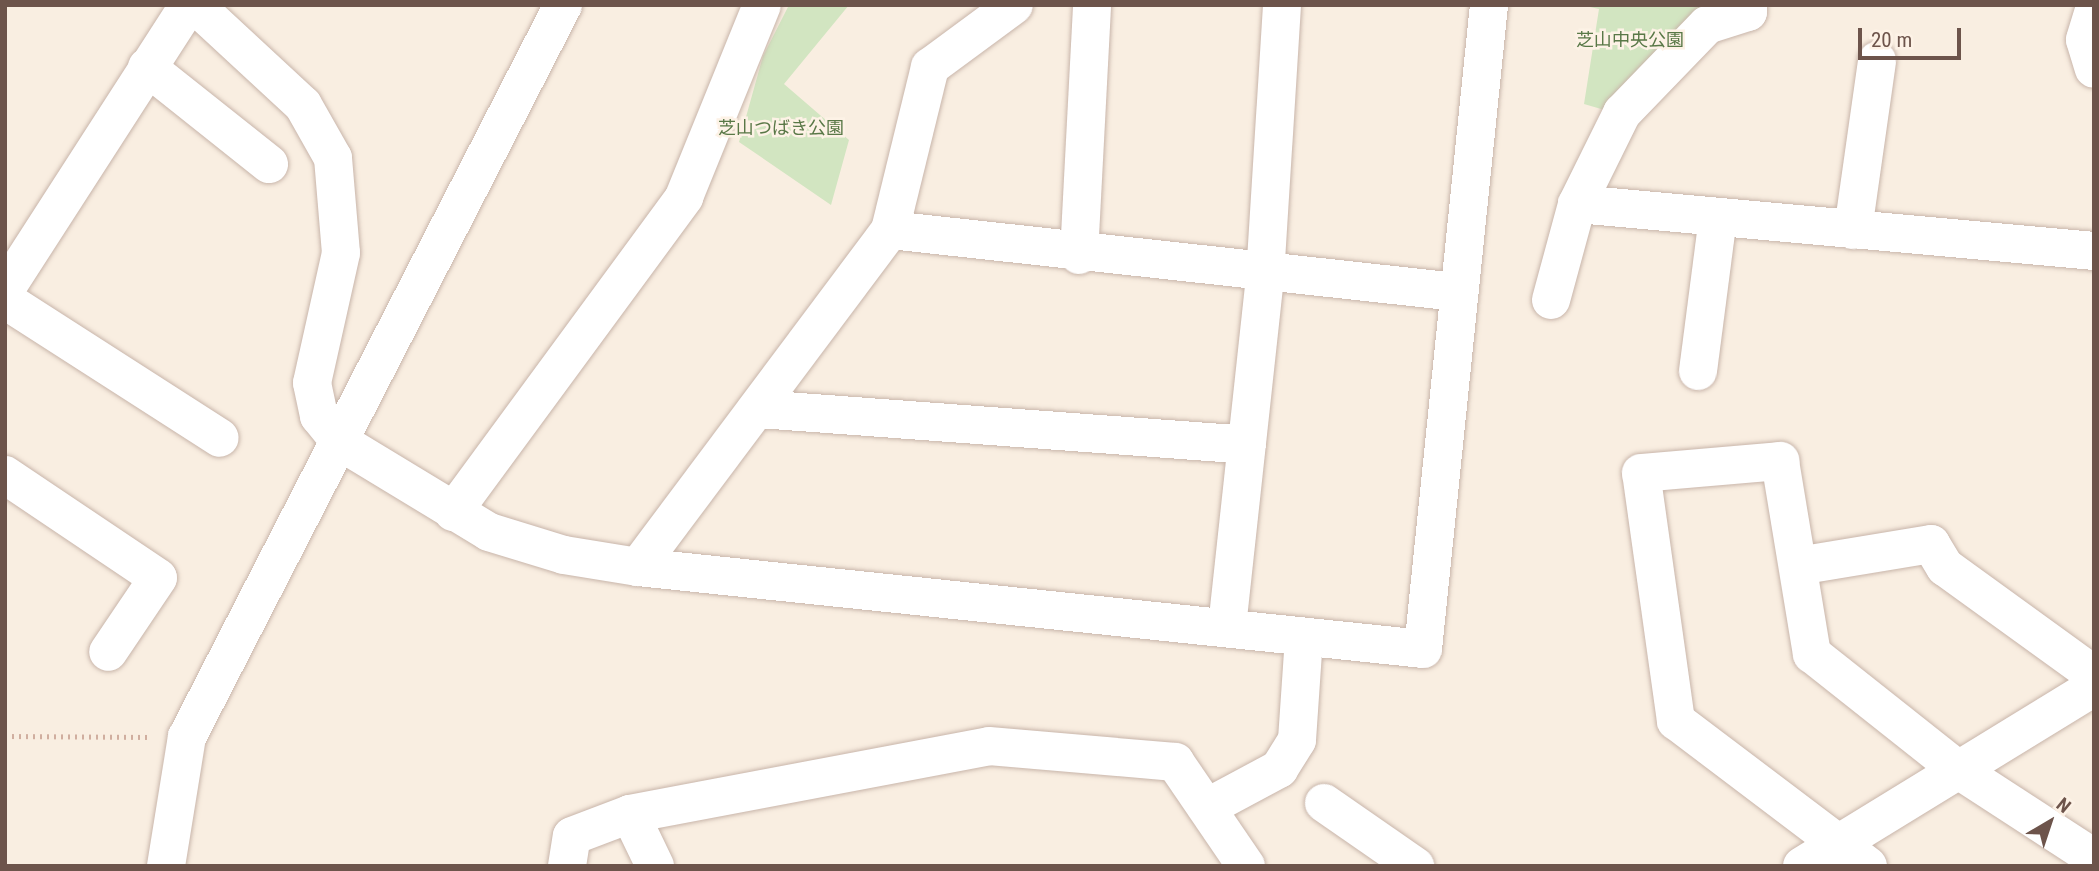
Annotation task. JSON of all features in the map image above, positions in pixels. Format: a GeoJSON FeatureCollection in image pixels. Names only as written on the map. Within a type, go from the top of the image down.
{"type":"FeatureCollection","features":[{"type":"Feature","properties":{"kind":"street"},"geometry":{"type":"LineString","coordinates":[[5,290],[146,67],[189,5]]}},
{"type":"Feature","properties":{"kind":"street"},"geometry":{"type":"LineString","coordinates":[[195,5],[303,105],[333,158],[341,253],[312,383],[320,416],[339,441],[489,532],[564,555],[638,567],[1423,649],[1457,292],[1489,5]]}},
{"type":"Feature","properties":{"kind":"street"},"geometry":{"type":"LineString","coordinates":[[166,866],[187,737],[563,5]]}},
{"type":"Feature","properties":{"kind":"street"},"geometry":{"type":"LineString","coordinates":[[453,512],[684,197],[762,5]]}},
{"type":"Feature","properties":{"kind":"street"},"geometry":{"type":"LineString","coordinates":[[638,567],[759,409],[890,230],[930,67],[1014,5]]}},
{"type":"Feature","properties":{"kind":"street"},"geometry":{"type":"LineString","coordinates":[[1079,255],[1092,5]]}},
{"type":"Feature","properties":{"kind":"street"},"geometry":{"type":"LineString","coordinates":[[1227,627],[1265,276],[1282,5]]}},
{"type":"Feature","properties":{"kind":"street"},"geometry":{"type":"LineString","coordinates":[[1551,300],[1577,204],[1622,113],[1707,25],[1748,12],[1748,5]]}},
{"type":"Feature","properties":{"kind":"street"},"geometry":{"type":"LineString","coordinates":[[2094,9],[2085,40],[2094,69]]}},
{"type":"Feature","properties":{"kind":"street"},"geometry":{"type":"LineString","coordinates":[[1853,230],[1877,61]]}},
{"type":"Feature","properties":{"kind":"street"},"geometry":{"type":"LineString","coordinates":[[146,67],[269,164]]}},
{"type":"Feature","properties":{"kind":"street"},"geometry":{"type":"LineString","coordinates":[[1577,204],[2094,251]]}},
{"type":"Feature","properties":{"kind":"street"},"geometry":{"type":"LineString","coordinates":[[1699,370],[1718,218]]}},
{"type":"Feature","properties":{"kind":"street"},"geometry":{"type":"LineString","coordinates":[[890,230],[1265,276],[1457,292]]}},
{"type":"Feature","properties":{"kind":"street"},"geometry":{"type":"LineString","coordinates":[[5,300],[220,438]]}},
{"type":"Feature","properties":{"kind":"street"},"geometry":{"type":"LineString","coordinates":[[759,409],[1247,445]]}},
{"type":"Feature","properties":{"kind":"street"},"geometry":{"type":"LineString","coordinates":[[1868,866],[1835,845],[1676,722],[1641,473],[1780,461],[1812,654],[1957,769],[2094,858]]}},
{"type":"Feature","properties":{"kind":"street"},"geometry":{"type":"LineString","coordinates":[[5,475],[158,578],[108,652]]}},
{"type":"Feature","properties":{"kind":"street"},"geometry":{"type":"LineString","coordinates":[[1798,566],[1931,544],[1945,567],[2094,675]]}},
{"type":"Feature","properties":{"kind":"street"},"geometry":{"type":"LineString","coordinates":[[1208,807],[1279,769],[1297,740],[1304,637]]}},
{"type":"Feature","properties":{"kind":"street"},"geometry":{"type":"LineString","coordinates":[[1802,866],[2094,687]]}},
{"type":"Feature","properties":{"kind":"street"},"geometry":{"type":"LineString","coordinates":[[567,866],[572,836],[629,814],[989,746],[1175,762],[1246,866]]}},
{"type":"Feature","properties":{"kind":"street"},"geometry":{"type":"LineString","coordinates":[[1324,803],[1415,866]]}},
{"type":"Feature","properties":{"kind":"street"},"geometry":{"type":"LineString","coordinates":[[629,814],[655,866]]}},
{"type":"Feature","properties":{"kind":"path"},"geometry":{"type":"LineString","coordinates":[[5,736],[187,737]]}},
{"type":"Feature","properties":{"kind":"green space","name":"芝山つばき公園"},"geometry":{"type":"Polygon","coordinates":[[[789,5],[849,5],[784,84],[849,140],[831,205],[739,142],[763,56],[789,5]]]}},
{"type":"Feature","properties":{"kind":"green space","name":"芝山中央公園"},"geometry":{"type":"Polygon","coordinates":[[[1581,5],[1720,5],[1608,111],[1584,104],[1599,9],[1581,5]]]}}]}
